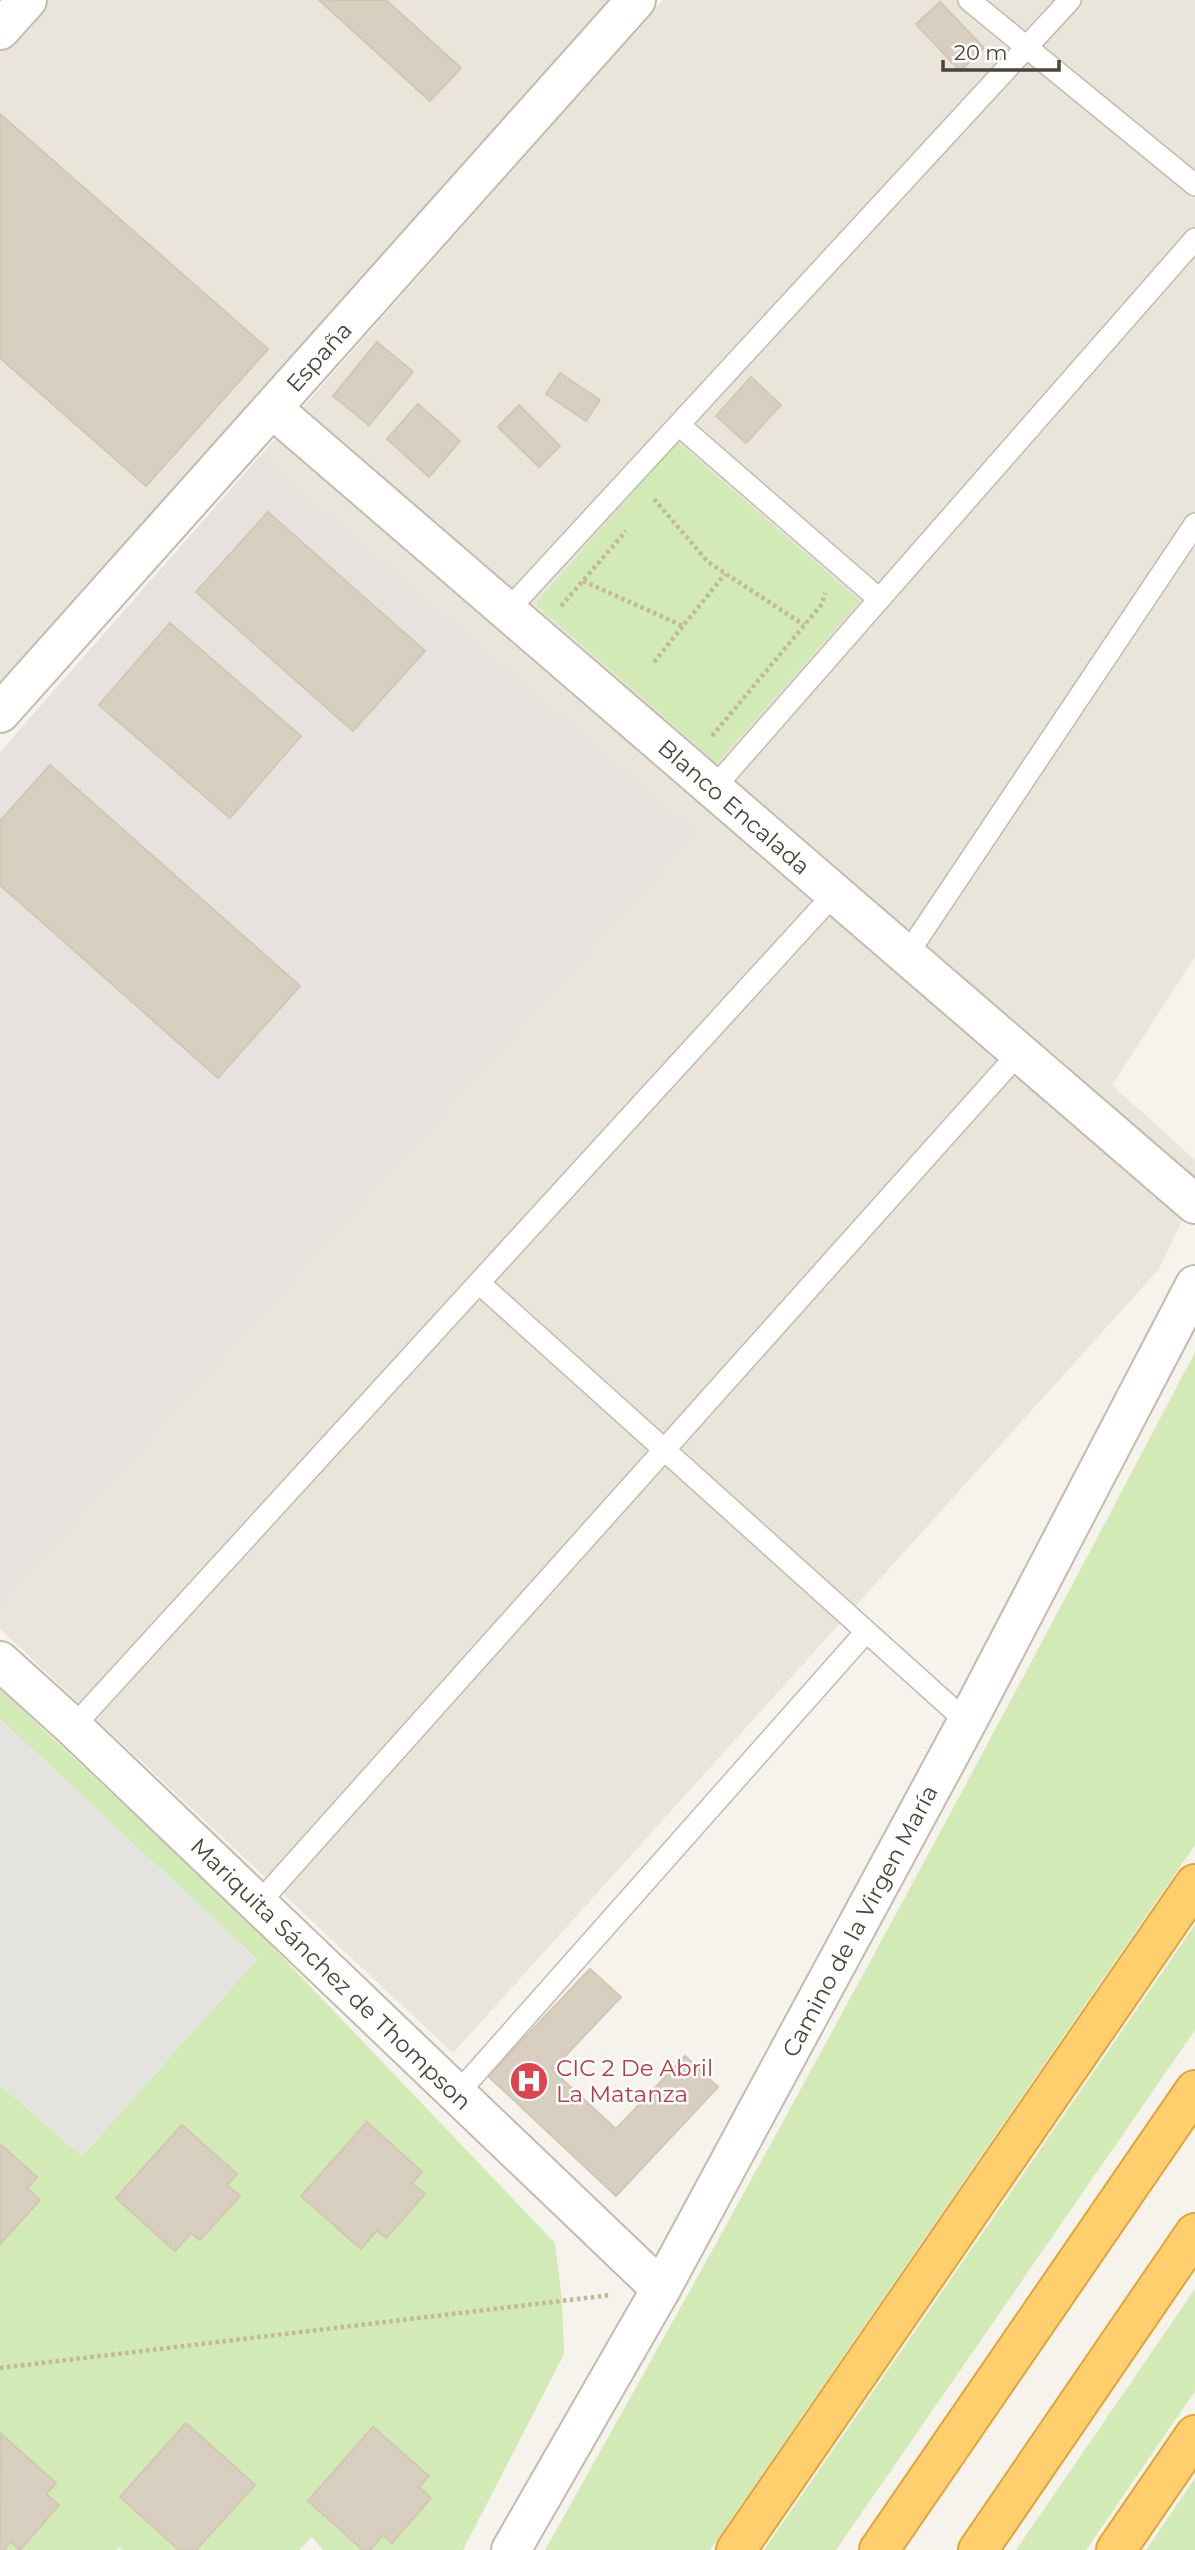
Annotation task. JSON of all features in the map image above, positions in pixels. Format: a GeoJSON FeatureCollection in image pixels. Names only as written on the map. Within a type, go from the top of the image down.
{"type":"FeatureCollection","features":[{"type":"Feature","properties":{"kind":"highway"},"geometry":{"type":"LineString","coordinates":[[736,2550],[1195,1884]]}},
{"type":"Feature","properties":{"kind":"highway"},"geometry":{"type":"LineString","coordinates":[[879,2550],[1195,2090]]}},
{"type":"Feature","properties":{"kind":"highway"},"geometry":{"type":"LineString","coordinates":[[978,2550],[1195,2232]]}},
{"type":"Feature","properties":{"kind":"highway"},"geometry":{"type":"LineString","coordinates":[[1116,2550],[1195,2435]]}},
{"type":"Feature","properties":{"kind":"street"},"geometry":{"type":"LineString","coordinates":[[0,30],[27,0]]}},
{"type":"Feature","properties":{"kind":"street","name":"España"},"geometry":{"type":"LineString","coordinates":[[0,713],[636,0]]}},
{"type":"Feature","properties":{"kind":"street","name":"Blanco Encalada"},"geometry":{"type":"LineString","coordinates":[[273,409],[1195,1204]]}},
{"type":"Feature","properties":{"kind":"street","name":"Camino de la Virgen María"},"geometry":{"type":"LineString","coordinates":[[511,2550],[661,2290],[967,1722],[1195,1285]]}},
{"type":"Feature","properties":{"kind":"street","name":"Mariquita Sánchez de Thompson"},"geometry":{"type":"LineString","coordinates":[[0,1661],[73,1727],[661,2290]]}},
{"type":"Feature","properties":{"kind":"lane"},"geometry":{"type":"LineString","coordinates":[[969,0],[1195,186]]}},
{"type":"Feature","properties":{"kind":"lane"},"geometry":{"type":"LineString","coordinates":[[519,621],[679,425],[1070,0]]}},
{"type":"Feature","properties":{"kind":"lane"},"geometry":{"type":"LineString","coordinates":[[713,789],[1195,239]]}},
{"type":"Feature","properties":{"kind":"lane"},"geometry":{"type":"LineString","coordinates":[[679,425],[879,599]]}},
{"type":"Feature","properties":{"kind":"lane"},"geometry":{"type":"LineString","coordinates":[[906,956],[1195,524]]}},
{"type":"Feature","properties":{"kind":"lane"},"geometry":{"type":"LineString","coordinates":[[73,1727],[834,894]]}},
{"type":"Feature","properties":{"kind":"lane"},"geometry":{"type":"LineString","coordinates":[[258,1904],[1018,1053]]}},
{"type":"Feature","properties":{"kind":"lane"},"geometry":{"type":"LineString","coordinates":[[479,1283],[967,1722]]}},
{"type":"Feature","properties":{"kind":"lane"},"geometry":{"type":"LineString","coordinates":[[457,2094],[865,1633]]}},
{"type":"Feature","properties":{"kind":"path"},"geometry":{"type":"LineString","coordinates":[[645,509],[654,499],[708,562],[804,625]]}},
{"type":"Feature","properties":{"kind":"path"},"geometry":{"type":"LineString","coordinates":[[519,621],[562,606],[627,530]]}},
{"type":"Feature","properties":{"kind":"path"},"geometry":{"type":"LineString","coordinates":[[654,662],[725,574]]}},
{"type":"Feature","properties":{"kind":"path"},"geometry":{"type":"LineString","coordinates":[[583,582],[683,626]]}},
{"type":"Feature","properties":{"kind":"path"},"geometry":{"type":"LineString","coordinates":[[711,737],[822,604],[825,593],[816,585]]}},
{"type":"Feature","properties":{"kind":"path"},"geometry":{"type":"LineString","coordinates":[[0,2368],[661,2290]]}},
{"type":"Feature","properties":{"kind":"shaded area"},"geometry":{"type":"Polygon","coordinates":[[[0,0],[622,0],[0,692],[0,0]]]}},
{"type":"Feature","properties":{"kind":"shaded area"},"geometry":{"type":"Polygon","coordinates":[[[663,0],[1195,0],[1195,957],[1112,1085],[1195,1160],[1195,1194],[1159,1269],[453,2053],[0,1629],[0,1605],[694,833],[260,456],[663,0]]]}},
{"type":"Feature","properties":{"kind":"shaded area"},"geometry":{"type":"Polygon","coordinates":[[[260,456],[695,833],[0,1605],[0,752],[260,456]]]}},
{"type":"Feature","properties":{"kind":"shaded area"},"geometry":{"type":"Polygon","coordinates":[[[0,1719],[257,1959],[82,2156],[0,2085],[0,1719]]]}},
{"type":"Feature","properties":{"kind":"green space"},"geometry":{"type":"Polygon","coordinates":[[[677,442],[860,601],[717,763],[535,604],[677,442]]]}},
{"type":"Feature","properties":{"kind":"green space"},"geometry":{"type":"Polygon","coordinates":[[[1195,1352],[1195,1845],[710,2550],[545,2550],[875,1954],[1195,1352]]]}},
{"type":"Feature","properties":{"kind":"green space"},"geometry":{"type":"Polygon","coordinates":[[[0,1689],[245,1918],[555,2243],[562,2300],[564,2354],[463,2550],[370,2550],[383,2535],[392,2542],[431,2498],[419,2487],[429,2476],[374,2427],[308,2500],[363,2550],[323,2550],[312,2537],[299,2550],[196,2550],[255,2485],[187,2423],[120,2497],[179,2550],[122,2550],[119,2547],[116,2550],[4,2550],[11,2542],[20,2549],[59,2505],[46,2494],[56,2483],[0,2435],[0,2244],[27,2188],[37,2177],[0,2144],[0,2085],[82,2156],[257,1959],[0,1719],[0,1689]],[[367,2123],[361,2248],[377,2230],[386,2238],[425,2194],[412,2183],[422,2171],[367,2123]],[[182,2125],[116,2198],[175,2251],[191,2233],[200,2240],[239,2196],[227,2185],[237,2174],[182,2125]]]}},
{"type":"Feature","properties":{"kind":"green space"},"geometry":{"type":"Polygon","coordinates":[[[1195,1925],[1195,2030],[836,2550],[764,2550],[1195,1925]]]}},
{"type":"Feature","properties":{"kind":"green space"},"geometry":{"type":"Polygon","coordinates":[[[1195,2289],[1195,2391],[1086,2550],[1016,2550],[1195,2289]]]}},
{"type":"Feature","properties":{"kind":"green space"},"geometry":{"type":"Polygon","coordinates":[[[1195,2478],[1195,2550],[1146,2550],[1195,2478]]]}},
{"type":"Feature","properties":{"kind":"building"},"geometry":{"type":"Polygon","coordinates":[[[319,0],[386,0],[461,68],[430,101],[319,0]]]}},
{"type":"Feature","properties":{"kind":"building"},"geometry":{"type":"Polygon","coordinates":[[[940,2],[984,48],[960,71],[916,24],[940,2]]]}},
{"type":"Feature","properties":{"kind":"building"},"geometry":{"type":"Polygon","coordinates":[[[0,114],[268,349],[146,486],[0,358],[0,114]]]}},
{"type":"Feature","properties":{"kind":"building"},"geometry":{"type":"Polygon","coordinates":[[[377,342],[413,372],[369,425],[333,396],[377,342]]]}},
{"type":"Feature","properties":{"kind":"building"},"geometry":{"type":"Polygon","coordinates":[[[560,373],[600,400],[586,421],[546,394],[560,373]]]}},
{"type":"Feature","properties":{"kind":"building"},"geometry":{"type":"Polygon","coordinates":[[[751,377],[781,405],[746,443],[716,416],[751,377]]]}},
{"type":"Feature","properties":{"kind":"building"},"geometry":{"type":"Polygon","coordinates":[[[418,404],[460,441],[429,477],[387,439],[418,404]]]}},
{"type":"Feature","properties":{"kind":"building"},"geometry":{"type":"Polygon","coordinates":[[[519,405],[560,446],[539,467],[498,427],[519,405]]]}},
{"type":"Feature","properties":{"kind":"building"},"geometry":{"type":"Polygon","coordinates":[[[268,512],[425,651],[353,731],[196,592],[268,512]]]}},
{"type":"Feature","properties":{"kind":"building"},"geometry":{"type":"Polygon","coordinates":[[[170,623],[301,736],[230,818],[99,705],[170,623]]]}},
{"type":"Feature","properties":{"kind":"building"},"geometry":{"type":"Polygon","coordinates":[[[50,765],[300,986],[218,1078],[0,885],[0,821],[50,765]]]}},
{"type":"Feature","properties":{"kind":"building","name":"CIC 2 De Abril La Matanza"},"geometry":{"type":"Polygon","coordinates":[[[590,1969],[621,1997],[552,2070],[616,2129],[685,2056],[718,2087],[616,2196],[488,2076],[590,1969]]]}},
{"type":"Feature","properties":{"kind":"building"},"geometry":{"type":"Polygon","coordinates":[[[367,2122],[422,2172],[412,2183],[425,2194],[386,2238],[377,2230],[361,2249],[301,2196],[367,2122]]]}},
{"type":"Feature","properties":{"kind":"building"},"geometry":{"type":"Polygon","coordinates":[[[182,2125],[237,2174],[227,2185],[240,2196],[200,2240],[191,2233],[175,2251],[116,2198],[182,2125]]]}},
{"type":"Feature","properties":{"kind":"building"},"geometry":{"type":"Polygon","coordinates":[[[0,2144],[37,2177],[27,2188],[40,2200],[0,2244],[0,2144]]]}},
{"type":"Feature","properties":{"kind":"building"},"geometry":{"type":"Polygon","coordinates":[[[186,2423],[255,2485],[196,2550],[179,2550],[120,2497],[186,2423]]]}},
{"type":"Feature","properties":{"kind":"building"},"geometry":{"type":"Polygon","coordinates":[[[373,2427],[429,2476],[419,2487],[431,2498],[392,2543],[383,2535],[370,2550],[363,2550],[308,2501],[373,2427]]]}},
{"type":"Feature","properties":{"kind":"building"},"geometry":{"type":"Polygon","coordinates":[[[1,2434],[56,2483],[46,2494],[59,2505],[20,2550],[11,2542],[4,2550],[0,2550],[1,2434]]]}},
{"type":"Feature","properties":{"kind":"place","name":"CIC 2 De Abril La Matanza"},"geometry":{"type":"Point","coordinates":[529,2081]}}]}
